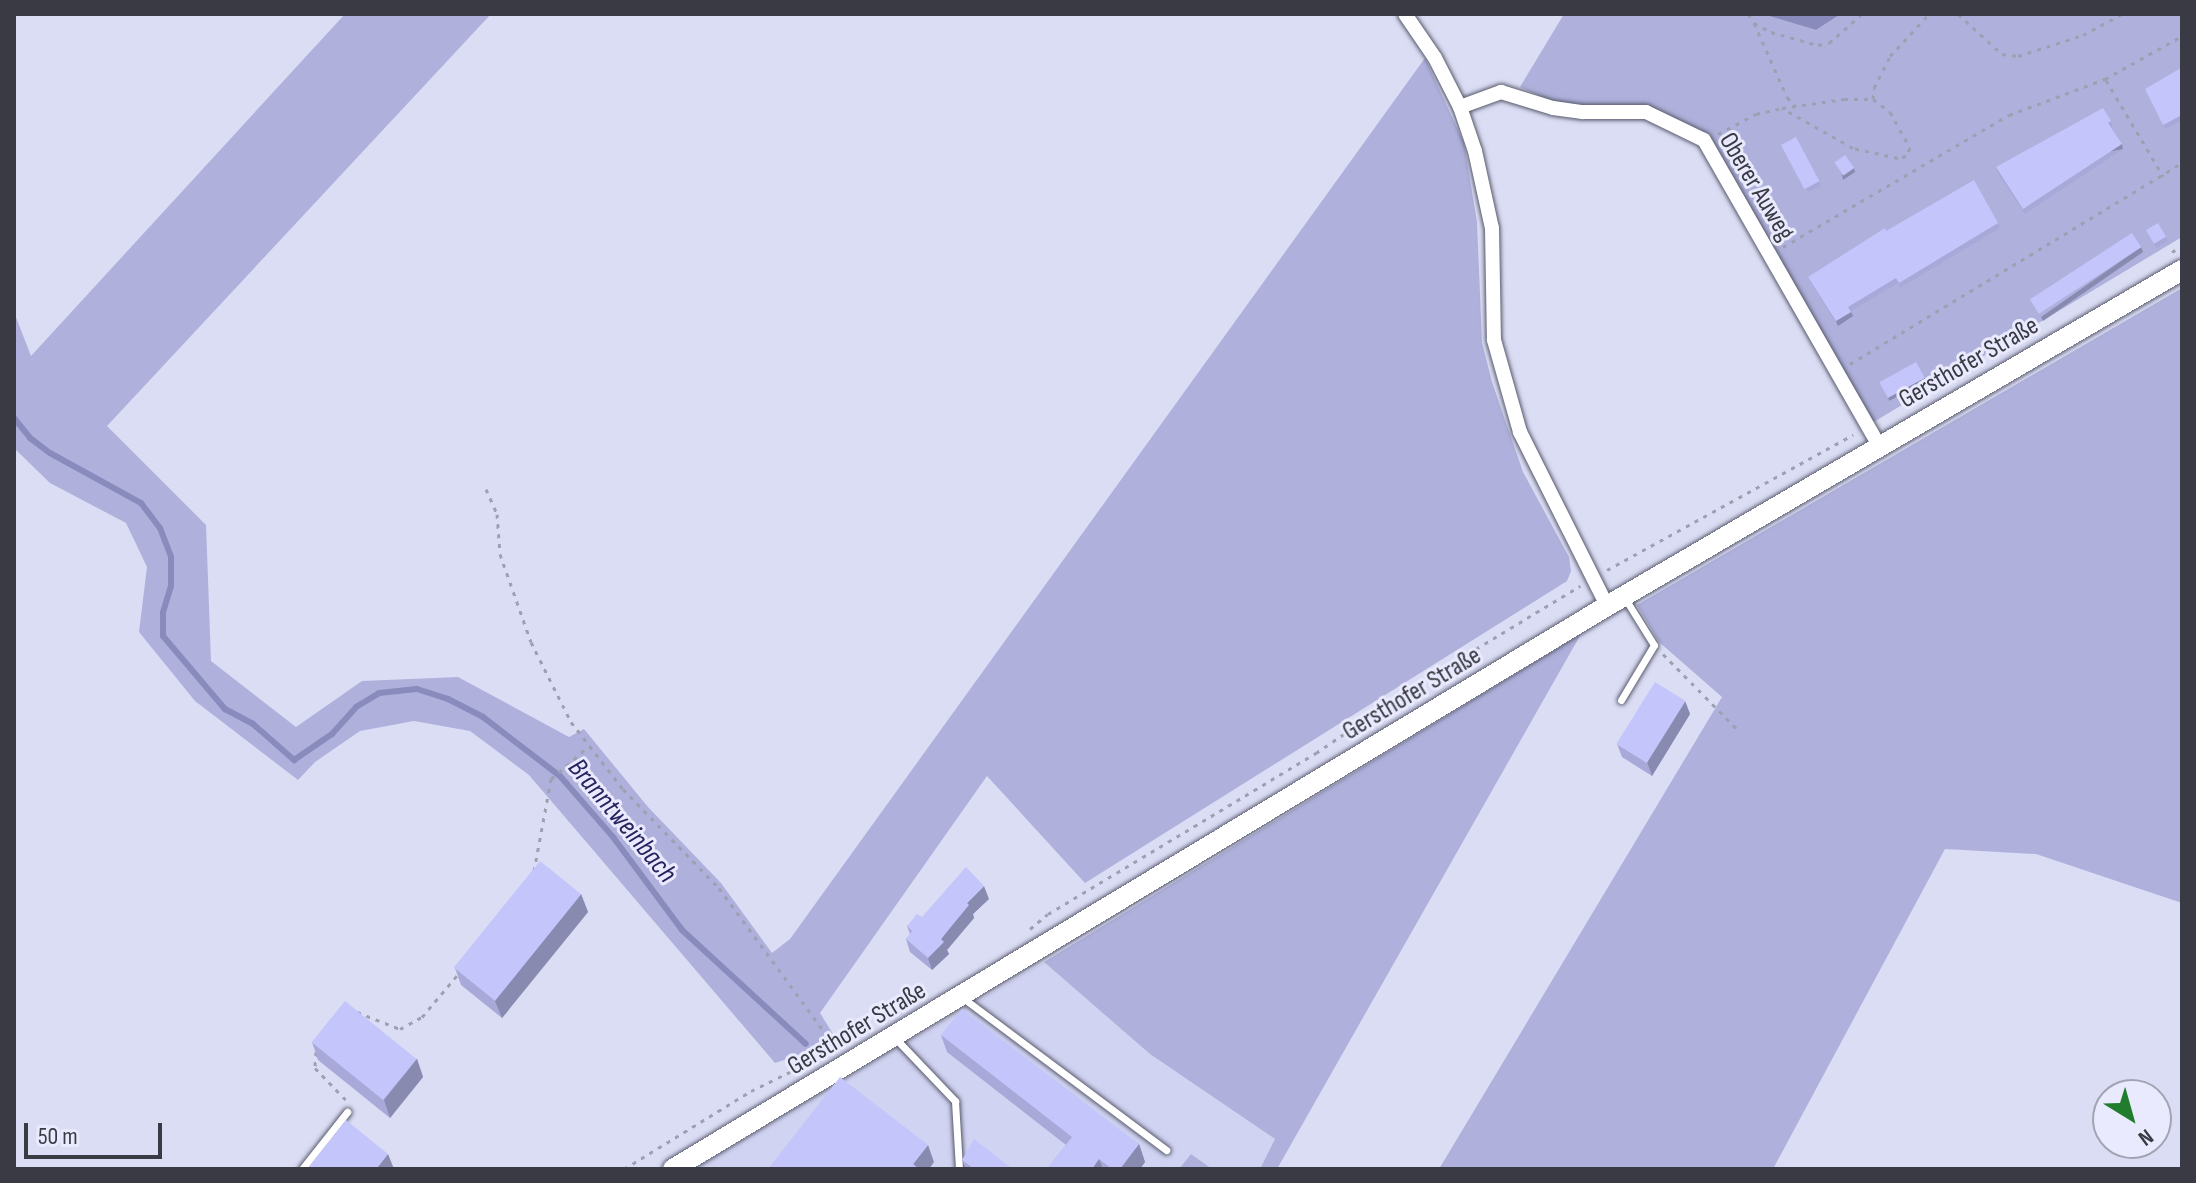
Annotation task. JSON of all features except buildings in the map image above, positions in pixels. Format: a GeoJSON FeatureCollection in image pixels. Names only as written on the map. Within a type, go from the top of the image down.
{"type":"FeatureCollection","features":[{"type":"Feature","properties":{"kind":"main road","name":"Gersthofer Straße"},"geometry":{"type":"LineString","coordinates":[[673,1169],[1615,601],[1874,437],[2182,270]]}},
{"type":"Feature","properties":{"kind":"street"},"geometry":{"type":"LineString","coordinates":[[1405,14],[1435,58],[1460,107],[1475,151],[1492,228],[1494,340],[1504,384],[1535,467],[1592,579],[1615,601]]}},
{"type":"Feature","properties":{"kind":"street","name":"Oberer Auweg"},"geometry":{"type":"LineString","coordinates":[[1460,107],[1501,92],[1553,108],[1583,112],[1646,112],[1704,140],[1874,437]]}},
{"type":"Feature","properties":{"kind":"lane"},"geometry":{"type":"LineString","coordinates":[[1615,601],[1654,645],[1621,700]]}},
{"type":"Feature","properties":{"kind":"lane"},"geometry":{"type":"LineString","coordinates":[[961,997],[1166,1150]]}},
{"type":"Feature","properties":{"kind":"lane"},"geometry":{"type":"LineString","coordinates":[[895,1037],[955,1101],[959,1169]]}},
{"type":"Feature","properties":{"kind":"lane"},"geometry":{"type":"LineString","coordinates":[[302,1169],[347,1112]]}},
{"type":"Feature","properties":{"kind":"path"},"geometry":{"type":"LineString","coordinates":[[1748,14],[1787,97],[1796,107]]}},
{"type":"Feature","properties":{"kind":"path"},"geometry":{"type":"LineString","coordinates":[[1754,23],[1818,45],[1829,43],[1862,14]]}},
{"type":"Feature","properties":{"kind":"path"},"geometry":{"type":"LineString","coordinates":[[1873,99],[1874,88],[1890,56],[1929,14]]}},
{"type":"Feature","properties":{"kind":"path"},"geometry":{"type":"LineString","coordinates":[[1958,14],[2002,54],[2018,56],[2083,35],[2122,14]]}},
{"type":"Feature","properties":{"kind":"path"},"geometry":{"type":"LineString","coordinates":[[1769,255],[2009,115],[2105,79],[2182,36]]}},
{"type":"Feature","properties":{"kind":"path"},"geometry":{"type":"LineString","coordinates":[[2105,79],[2163,176]]}},
{"type":"Feature","properties":{"kind":"path"},"geometry":{"type":"LineString","coordinates":[[1704,140],[1756,114],[1782,108],[1844,99],[1873,99],[1890,112],[1910,148],[1906,156],[1881,156],[1853,148],[1782,108]]}},
{"type":"Feature","properties":{"kind":"path"},"geometry":{"type":"LineString","coordinates":[[1836,373],[2182,163]]}},
{"type":"Feature","properties":{"kind":"path"},"geometry":{"type":"LineString","coordinates":[[2169,254],[2182,246]]}},
{"type":"Feature","properties":{"kind":"path"},"geometry":{"type":"LineString","coordinates":[[1028,931],[1048,914],[1316,753],[1416,685],[1592,579],[1849,436],[1874,437]]}},
{"type":"Feature","properties":{"kind":"path"},"geometry":{"type":"LineString","coordinates":[[486,489],[497,514],[500,554],[531,642],[555,694],[589,746],[623,789],[719,888],[819,1022],[846,1067]]}},
{"type":"Feature","properties":{"kind":"path"},"geometry":{"type":"LineString","coordinates":[[1654,645],[1737,729]]}},
{"type":"Feature","properties":{"kind":"path"},"geometry":{"type":"LineString","coordinates":[[534,873],[551,779],[589,746]]}},
{"type":"Feature","properties":{"kind":"path"},"geometry":{"type":"LineString","coordinates":[[348,1015],[356,1012],[400,1029],[422,1017],[462,969]]}},
{"type":"Feature","properties":{"kind":"path"},"geometry":{"type":"LineString","coordinates":[[323,1042],[315,1053],[315,1068],[346,1101],[347,1112]]}},
{"type":"Feature","properties":{"kind":"path"},"geometry":{"type":"LineString","coordinates":[[624,1169],[751,1091],[822,1056]]}},
{"type":"Feature","properties":{"kind":"shaded area"},"geometry":{"type":"Polygon","coordinates":[[[345,14],[491,14],[107,426],[206,525],[211,661],[296,727],[362,681],[458,677],[569,737],[584,729],[648,807],[721,883],[772,953],[790,939],[1425,58],[1464,143],[1477,222],[1482,343],[1492,382],[1523,472],[1569,557],[1571,571],[1567,581],[1085,883],[987,776],[820,1013],[838,1042],[775,1063],[529,775],[470,731],[414,721],[360,731],[315,762],[298,780],[195,701],[139,632],[147,567],[126,523],[50,483],[14,448],[14,312],[31,356],[345,14]]]}},
{"type":"Feature","properties":{"kind":"shaded area"},"geometry":{"type":"Polygon","coordinates":[[[1564,14],[1762,14],[1816,30],[1841,14],[2182,14],[2182,237],[1872,423],[1698,130],[1650,108],[1581,107],[1549,100],[1520,87],[1564,14]]]}},
{"type":"Feature","properties":{"kind":"shaded area"},"geometry":{"type":"Polygon","coordinates":[[[1762,14],[1841,14],[1816,30],[1762,14]]]}},
{"type":"Feature","properties":{"kind":"shaded area"},"geometry":{"type":"Polygon","coordinates":[[[2182,288],[2182,903],[2036,854],[1945,849],[1773,1169],[1439,1169],[1722,697],[1659,642],[1637,605],[2182,288]]]}},
{"type":"Feature","properties":{"kind":"shaded area"},"geometry":{"type":"Polygon","coordinates":[[[1581,634],[1277,1169],[1260,1169],[1275,1139],[1150,1054],[1044,962],[1581,634]]]}},
{"type":"Feature","properties":{"kind":"shaded area"},"geometry":{"type":"Polygon","coordinates":[[[1044,962],[1150,1054],[1276,1140],[1260,1169],[1212,1169],[1191,1154],[1179,1169],[693,1169],[1044,962]]]}},
{"type":"Feature","properties":{"kind":"shaded area"},"geometry":{"type":"Polygon","coordinates":[[[1191,1154],[1212,1169],[1179,1169],[1191,1154]]]}},
{"type":"Feature","properties":{"kind":"waterway","name":"Branntweinbach"},"geometry":{"type":"LineString","coordinates":[[14,418],[30,438],[50,453],[141,503],[160,528],[171,557],[171,586],[163,613],[163,636],[225,709],[253,724],[294,760],[332,734],[356,707],[379,693],[417,689],[448,699],[483,717],[560,776],[613,837],[682,930],[806,1044]]}}]}
